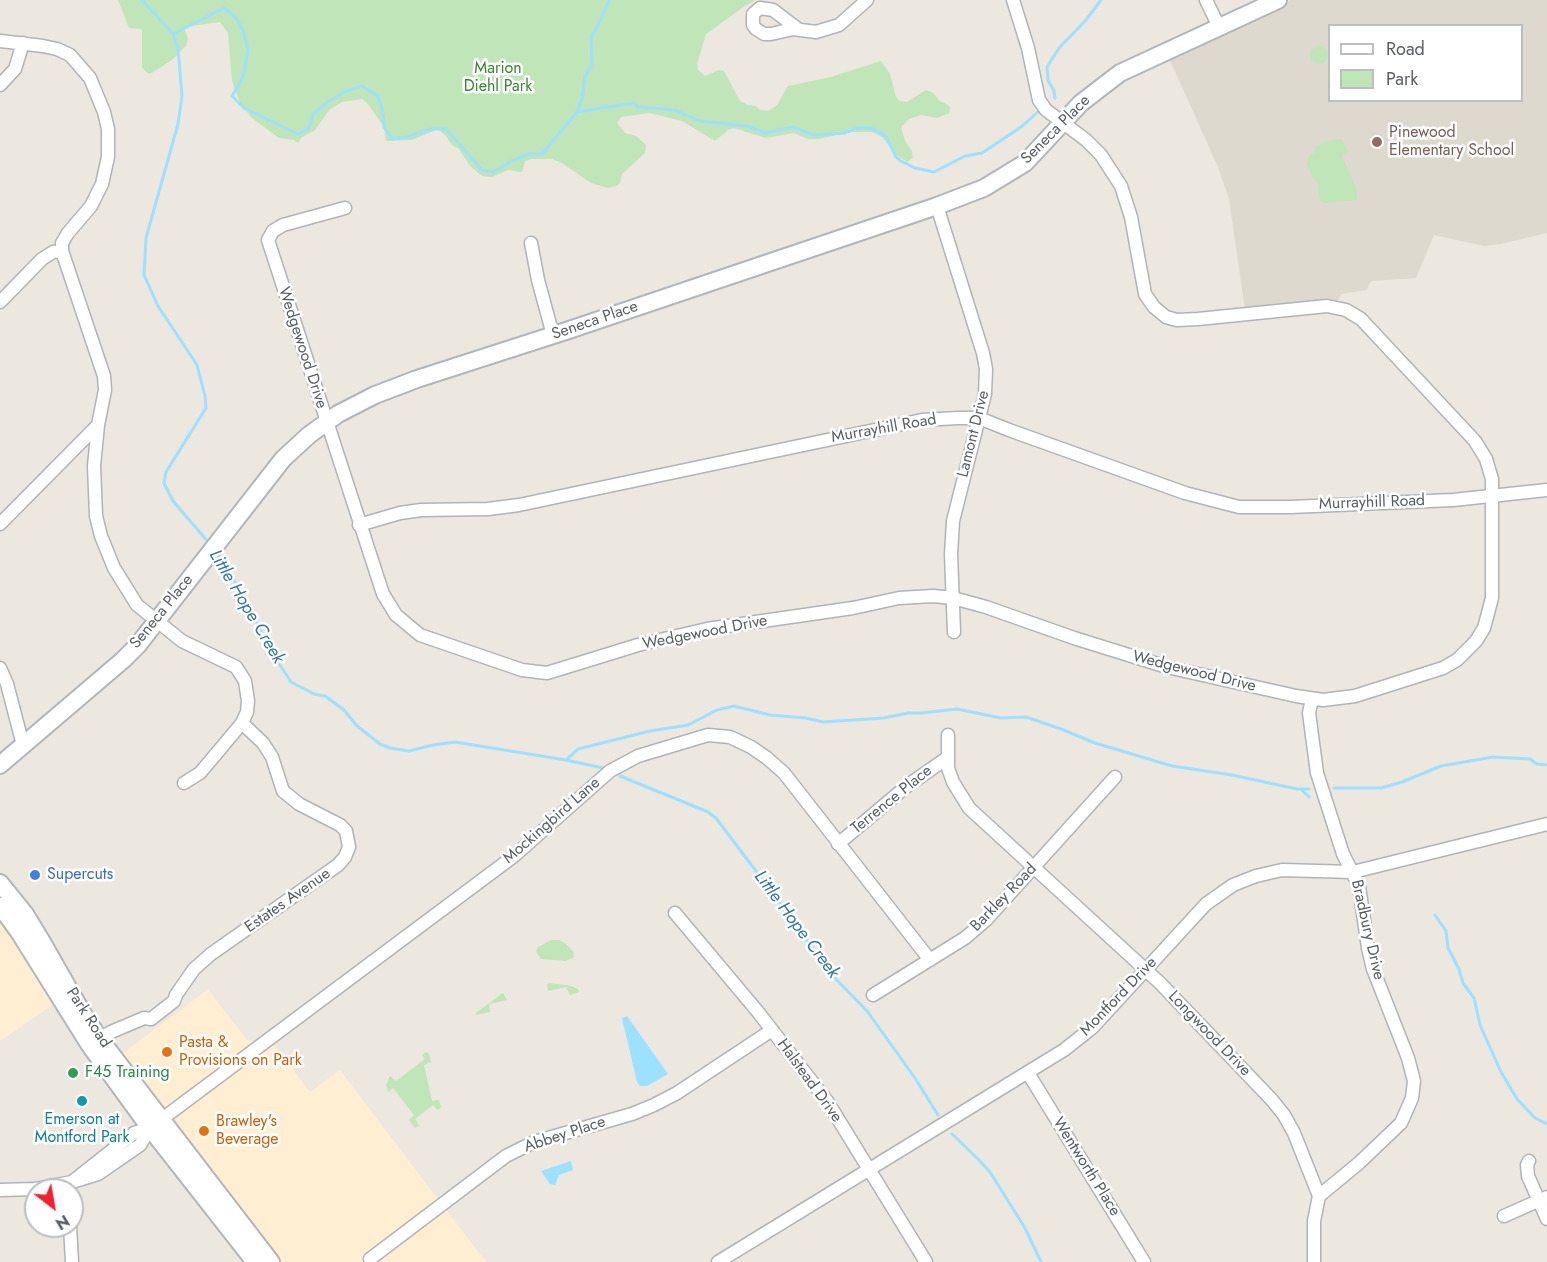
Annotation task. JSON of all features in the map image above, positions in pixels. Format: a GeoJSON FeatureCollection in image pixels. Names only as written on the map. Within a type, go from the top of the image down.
{"type":"FeatureCollection","features":[{"type":"Feature","properties":{"kind":"street"},"geometry":{"type":"LineString","coordinates":[[798,29],[816,32],[828,29],[843,21],[867,0]]}},
{"type":"Feature","properties":{"kind":"street","name":"Wedgewood Drive"},"geometry":{"type":"LineString","coordinates":[[345,208],[283,225],[273,231],[268,240],[382,594],[391,609],[407,626],[420,635],[498,663],[533,672],[561,670],[638,645],[707,629],[853,608],[899,598],[933,596],[953,598],[1167,667],[1312,699],[1329,700],[1365,693],[1443,668],[1457,660],[1468,650],[1484,628],[1492,598],[1492,480],[1486,459],[1475,441],[1361,319],[1351,312],[1327,306],[1177,320],[1158,311],[1145,294],[1131,217],[1121,186],[1101,155],[1046,110],[1039,100],[1028,48],[1013,0]]}},
{"type":"Feature","properties":{"kind":"street"},"geometry":{"type":"LineString","coordinates":[[1206,0],[1219,27]]}},
{"type":"Feature","properties":{"kind":"street","name":"Seneca Place"},"geometry":{"type":"LineString","coordinates":[[0,765],[123,660],[156,622],[283,459],[309,435],[338,414],[375,395],[417,379],[966,196],[1025,163],[1087,98],[1120,73],[1278,0]]}},
{"type":"Feature","properties":{"kind":"street"},"geometry":{"type":"LineString","coordinates":[[0,41],[57,49],[70,55],[90,78],[108,129],[108,157],[102,184],[91,207],[68,232],[62,243],[62,251],[104,376],[105,390],[98,425],[94,466],[94,496],[101,536],[114,568],[137,605],[182,641],[231,664],[246,681],[247,712],[242,723],[200,773],[184,783]]}},
{"type":"Feature","properties":{"kind":"street"},"geometry":{"type":"LineString","coordinates":[[0,85],[15,69],[24,43]]}},
{"type":"Feature","properties":{"kind":"street","name":"Lamont Drive"},"geometry":{"type":"LineString","coordinates":[[938,206],[983,353],[986,386],[953,521],[951,554],[954,632]]}},
{"type":"Feature","properties":{"kind":"street"},"geometry":{"type":"LineString","coordinates":[[531,243],[553,335]]}},
{"type":"Feature","properties":{"kind":"street"},"geometry":{"type":"LineString","coordinates":[[0,302],[42,259],[52,252],[62,251]]}},
{"type":"Feature","properties":{"kind":"street","name":"Murrayhill Road"},"geometry":{"type":"LineString","coordinates":[[359,525],[400,513],[422,510],[488,509],[519,505],[934,419],[979,418],[1185,493],[1239,507],[1290,507],[1492,496],[1547,490]]}},
{"type":"Feature","properties":{"kind":"street"},"geometry":{"type":"LineString","coordinates":[[0,524],[98,425]]}},
{"type":"Feature","properties":{"kind":"street"},"geometry":{"type":"LineString","coordinates":[[0,668],[7,684],[23,745]]}},
{"type":"Feature","properties":{"kind":"street","name":"Bradbury Drive"},"geometry":{"type":"LineString","coordinates":[[1312,699],[1311,737],[1317,773],[1343,854],[1359,886],[1373,969],[1413,1073],[1413,1089],[1408,1109],[1393,1133],[1319,1196]]}},
{"type":"Feature","properties":{"kind":"street","name":"Estates Avenue"},"geometry":{"type":"LineString","coordinates":[[94,1041],[144,1018],[147,1012],[159,1008],[169,996],[176,995],[194,969],[338,865],[349,847],[346,831],[340,825],[299,804],[283,791],[272,757],[263,743],[242,723]]}},
{"type":"Feature","properties":{"kind":"street","name":"Mockingbird Lane"},"geometry":{"type":"LineString","coordinates":[[78,1178],[126,1139],[156,1124],[514,856],[599,779],[638,756],[708,735],[730,737],[767,758],[784,773],[930,960]]}},
{"type":"Feature","properties":{"kind":"street","name":"Longwood Drive"},"geometry":{"type":"LineString","coordinates":[[948,735],[947,758],[953,782],[969,808],[1146,970],[1264,1092],[1284,1115],[1294,1133],[1319,1196]]}},
{"type":"Feature","properties":{"kind":"street","name":"Terrence Place"},"geometry":{"type":"LineString","coordinates":[[838,844],[907,786],[947,758]]}},
{"type":"Feature","properties":{"kind":"street","name":"Barkley Road"},"geometry":{"type":"LineString","coordinates":[[873,994],[965,938],[986,920],[1115,777]]}},
{"type":"Feature","properties":{"kind":"street","name":"Montford Drive"},"geometry":{"type":"LineString","coordinates":[[718,1262],[1064,1050],[1093,1027],[1206,904],[1233,885],[1256,876],[1282,870],[1353,872],[1547,824]]}},
{"type":"Feature","properties":{"kind":"street","name":"Park Road"},"geometry":{"type":"LineString","coordinates":[[0,883],[36,933],[83,1014],[94,1041]]}},
{"type":"Feature","properties":{"kind":"street","name":"Park Road"},"geometry":{"type":"LineString","coordinates":[[0,906],[94,1041],[255,1262]]}},
{"type":"Feature","properties":{"kind":"street","name":"Halstead Drive"},"geometry":{"type":"LineString","coordinates":[[675,913],[772,1030],[826,1101],[926,1262]]}},
{"type":"Feature","properties":{"kind":"street","name":"Abbey Place"},"geometry":{"type":"LineString","coordinates":[[366,1261],[506,1156],[534,1142],[632,1114],[654,1105],[677,1093],[772,1030]]}},
{"type":"Feature","properties":{"kind":"street","name":"Wentworth Place"},"geometry":{"type":"LineString","coordinates":[[1028,1072],[1144,1262]]}},
{"type":"Feature","properties":{"kind":"street","name":"Park Road"},"geometry":{"type":"LineString","coordinates":[[156,1124],[271,1262]]}},
{"type":"Feature","properties":{"kind":"street"},"geometry":{"type":"LineString","coordinates":[[1529,1161],[1528,1176],[1543,1199],[1547,1219]]}},
{"type":"Feature","properties":{"kind":"street","name":"Mockingbird Lane"},"geometry":{"type":"LineString","coordinates":[[0,1190],[24,1189]]}},
{"type":"Feature","properties":{"kind":"street"},"geometry":{"type":"LineString","coordinates":[[1314,1262],[1314,1221],[1319,1196]]}},
{"type":"Feature","properties":{"kind":"street"},"geometry":{"type":"LineString","coordinates":[[1504,1216],[1543,1199]]}},
{"type":"Feature","properties":{"kind":"street"},"geometry":{"type":"LineString","coordinates":[[71,1238],[72,1262]]}},
{"type":"Feature","properties":{"kind":"shaded area","name":"Pinewood Elementary School"},"geometry":{"type":"Polygon","coordinates":[[[1290,0],[1547,0],[1547,233],[1484,246],[1434,235],[1416,278],[1371,281],[1367,290],[1341,294],[1338,302],[1245,309],[1229,199],[1218,167],[1168,56],[1290,0]]]}},
{"type":"Feature","properties":{"kind":"shaded area"},"geometry":{"type":"Polygon","coordinates":[[[0,912],[57,1002],[0,1041],[0,912]]]}},
{"type":"Feature","properties":{"kind":"shaded area"},"geometry":{"type":"Polygon","coordinates":[[[208,989],[247,1040],[275,1046],[310,1092],[340,1070],[486,1262],[280,1262],[119,1056],[208,989]]]}},
{"type":"Feature","properties":{"kind":"green space","name":"Marion Diehl Park"},"geometry":{"type":"Polygon","coordinates":[[[118,0],[755,0],[706,34],[697,64],[698,70],[705,76],[719,70],[724,71],[740,101],[768,111],[777,105],[788,86],[831,77],[881,61],[890,74],[896,97],[900,101],[907,102],[926,90],[950,107],[949,113],[937,118],[921,115],[909,119],[901,127],[905,141],[912,151],[913,158],[907,162],[897,155],[882,137],[872,132],[850,132],[819,139],[808,139],[794,133],[766,138],[734,128],[715,141],[682,121],[649,113],[621,117],[617,123],[625,133],[636,136],[646,145],[645,153],[622,174],[620,183],[616,186],[608,188],[591,183],[562,163],[552,159],[525,161],[522,172],[508,170],[492,177],[482,176],[470,166],[459,149],[452,145],[438,129],[412,140],[386,141],[384,127],[362,99],[342,102],[329,110],[315,130],[301,138],[298,143],[294,140],[279,138],[252,118],[240,103],[232,81],[228,33],[220,22],[184,27],[188,39],[186,46],[172,60],[150,74],[142,67],[142,29],[129,28],[118,0]]]}},
{"type":"Feature","properties":{"kind":"green space"},"geometry":{"type":"Polygon","coordinates":[[[1319,46],[1325,49],[1328,55],[1325,61],[1319,64],[1313,61],[1310,55],[1313,49],[1319,46]]]}},
{"type":"Feature","properties":{"kind":"green space"},"geometry":{"type":"Polygon","coordinates":[[[1342,139],[1348,152],[1342,156],[1357,190],[1357,200],[1324,203],[1320,200],[1317,181],[1313,178],[1307,165],[1309,156],[1315,152],[1315,147],[1342,139]]]}},
{"type":"Feature","properties":{"kind":"green space"},"geometry":{"type":"Polygon","coordinates":[[[551,940],[559,940],[566,944],[573,951],[574,957],[566,961],[541,959],[536,951],[538,947],[551,940]]]}},
{"type":"Feature","properties":{"kind":"green space"},"geometry":{"type":"Polygon","coordinates":[[[549,983],[571,986],[579,992],[570,995],[566,987],[548,991],[549,983]]]}},
{"type":"Feature","properties":{"kind":"green space"},"geometry":{"type":"Polygon","coordinates":[[[503,993],[507,1000],[489,1004],[490,1012],[476,1015],[476,1013],[503,993]]]}},
{"type":"Feature","properties":{"kind":"green space"},"geometry":{"type":"Polygon","coordinates":[[[426,1052],[431,1062],[424,1065],[432,1101],[439,1100],[441,1107],[438,1110],[433,1105],[415,1119],[419,1125],[415,1128],[409,1120],[414,1115],[393,1088],[388,1092],[386,1085],[390,1076],[396,1081],[425,1059],[422,1055],[426,1052]]]}},
{"type":"Feature","properties":{"kind":"water"},"geometry":{"type":"Polygon","coordinates":[[[627,1016],[668,1074],[647,1086],[640,1086],[637,1082],[622,1018],[627,1016]]]}},
{"type":"Feature","properties":{"kind":"water"},"geometry":{"type":"Polygon","coordinates":[[[571,1161],[573,1170],[559,1175],[555,1185],[550,1184],[541,1171],[571,1161]]]}},
{"type":"Feature","properties":{"kind":"waterway","name":"Little Hope Creek"},"geometry":{"type":"LineString","coordinates":[[142,0],[173,34],[178,48],[182,96],[178,124],[146,238],[144,275],[158,306],[197,365],[206,408],[166,472],[164,483],[173,501],[209,543]]}},
{"type":"Feature","properties":{"kind":"waterway"},"geometry":{"type":"LineString","coordinates":[[173,34],[224,8],[236,18],[243,30],[248,50],[243,77],[232,96],[244,108],[298,134],[309,128],[313,114],[328,102],[344,92],[362,86],[378,96],[384,127],[392,139],[407,137],[430,129],[446,129],[482,170],[494,172],[509,162],[529,154],[542,154],[577,112],[582,99],[585,77],[592,63],[591,36],[609,0]]}},
{"type":"Feature","properties":{"kind":"waterway"},"geometry":{"type":"LineString","coordinates":[[1055,98],[1048,80],[1047,67],[1059,48],[1086,20],[1101,0]]}},
{"type":"Feature","properties":{"kind":"waterway"},"geometry":{"type":"LineString","coordinates":[[577,112],[634,103],[638,107],[675,110],[699,121],[747,126],[765,133],[793,127],[813,135],[870,128],[887,138],[896,157],[901,161],[915,168],[934,172],[965,156],[982,153],[1021,127],[1038,112]]}},
{"type":"Feature","properties":{"kind":"waterway","name":"Little Hope Creek"},"geometry":{"type":"LineString","coordinates":[[217,553],[291,682],[314,694],[325,696],[344,710],[357,726],[380,744],[409,751],[455,742],[603,768]]}},
{"type":"Feature","properties":{"kind":"waterway"},"geometry":{"type":"LineString","coordinates":[[566,760],[578,749],[650,731],[688,725],[717,710],[734,706],[770,715],[823,722],[884,718],[908,713],[957,709],[1001,718],[1026,717],[1095,743],[1172,766],[1232,775],[1297,789],[1309,789]]}},
{"type":"Feature","properties":{"kind":"waterway"},"geometry":{"type":"LineString","coordinates":[[1334,788],[1381,788],[1441,766],[1493,757],[1530,759],[1537,764],[1547,765]]}},
{"type":"Feature","properties":{"kind":"waterway","name":"Little Hope Creek"},"geometry":{"type":"LineString","coordinates":[[620,776],[708,812],[716,818],[832,975],[867,1011],[915,1078],[938,1115]]}},
{"type":"Feature","properties":{"kind":"waterway"},"geometry":{"type":"LineString","coordinates":[[1302,790],[1309,797]]}},
{"type":"Feature","properties":{"kind":"waterway"},"geometry":{"type":"LineString","coordinates":[[1435,915],[1446,931],[1448,948],[1459,969],[1463,983],[1474,998],[1480,1025],[1501,1072],[1517,1099],[1535,1118],[1547,1124]]}},
{"type":"Feature","properties":{"kind":"waterway","name":"Little Hope Creek"},"geometry":{"type":"LineString","coordinates":[[952,1134],[990,1172],[1025,1228],[1041,1262]]}},
{"type":"Feature","properties":{"kind":"place","name":"Pinewood Elementary School"},"geometry":{"type":"Point","coordinates":[1377,142]}},
{"type":"Feature","properties":{"kind":"place","name":"Supercuts"},"geometry":{"type":"Point","coordinates":[35,875]}},
{"type":"Feature","properties":{"kind":"place","name":"Pasta & Provisions on Park"},"geometry":{"type":"Point","coordinates":[167,1052]}},
{"type":"Feature","properties":{"kind":"place","name":"F45 Training"},"geometry":{"type":"Point","coordinates":[73,1073]}},
{"type":"Feature","properties":{"kind":"place","name":"Emerson at Montford Park"},"geometry":{"type":"Point","coordinates":[82,1101]}},
{"type":"Feature","properties":{"kind":"place","name":"Brawley's Beverage"},"geometry":{"type":"Point","coordinates":[204,1131]}}]}
